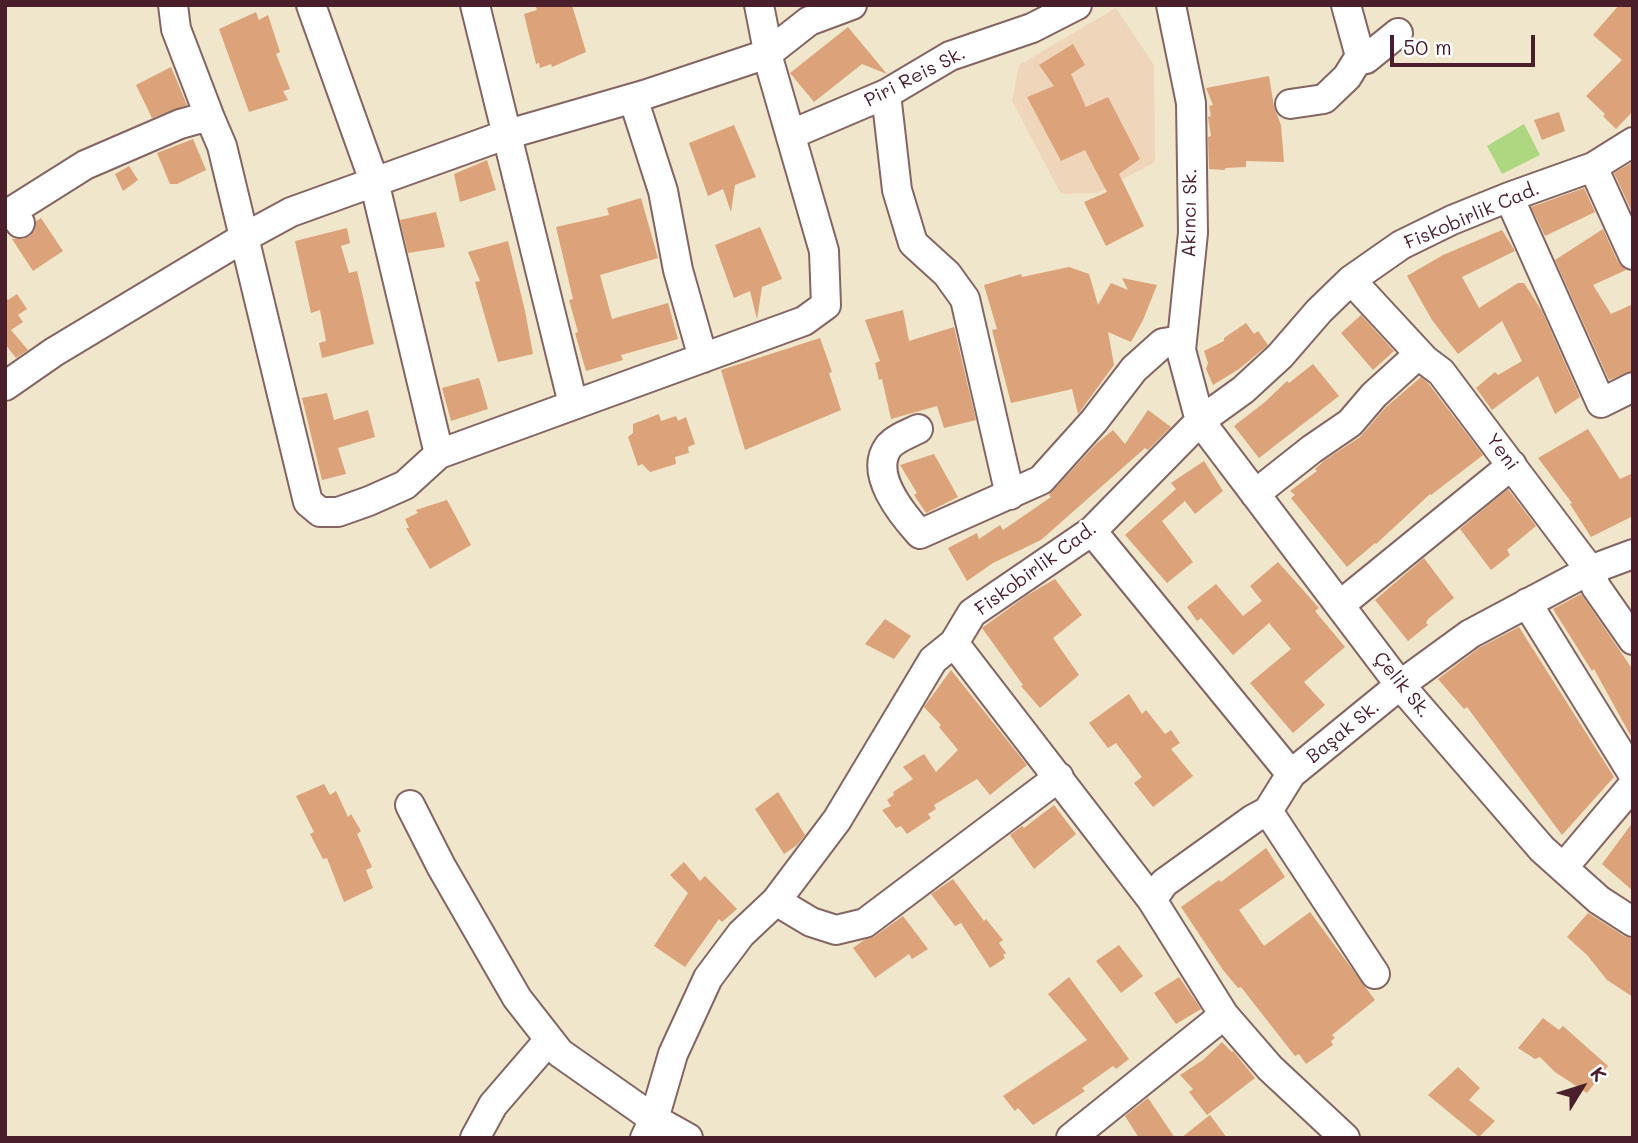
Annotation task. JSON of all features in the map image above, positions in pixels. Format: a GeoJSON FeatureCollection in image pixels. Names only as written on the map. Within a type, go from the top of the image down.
{"type":"FeatureCollection","features":[{"type":"Feature","properties":{"kind":"street"},"geometry":{"type":"LineString","coordinates":[[173,5],[176,29],[222,146],[308,502],[320,512],[338,512],[405,485],[439,454],[804,321],[827,305],[824,251],[767,53],[759,5]]}},
{"type":"Feature","properties":{"kind":"street"},"geometry":{"type":"LineString","coordinates":[[311,5],[374,181],[439,454]]}},
{"type":"Feature","properties":{"kind":"street"},"geometry":{"type":"LineString","coordinates":[[475,5],[573,404]]}},
{"type":"Feature","properties":{"kind":"street"},"geometry":{"type":"LineString","coordinates":[[5,386],[54,352],[290,212],[505,135],[633,98],[767,53],[809,21],[852,5]]}},
{"type":"Feature","properties":{"kind":"street","name":"Piri Reis Sk."},"geometry":{"type":"LineString","coordinates":[[792,134],[886,94],[950,56],[1032,28],[1077,5]]}},
{"type":"Feature","properties":{"kind":"street","name":"Akıncı Sk."},"geometry":{"type":"LineString","coordinates":[[1171,5],[1191,103],[1193,233],[1181,350],[1200,421]]}},
{"type":"Feature","properties":{"kind":"street"},"geometry":{"type":"LineString","coordinates":[[1290,104],[1324,99],[1347,77],[1360,56],[1346,5]]}},
{"type":"Feature","properties":{"kind":"street"},"geometry":{"type":"LineString","coordinates":[[1360,56],[1366,59],[1398,33]]}},
{"type":"Feature","properties":{"kind":"street"},"geometry":{"type":"LineString","coordinates":[[886,94],[897,190],[914,243],[947,274],[965,299],[1010,495]]}},
{"type":"Feature","properties":{"kind":"street"},"geometry":{"type":"LineString","coordinates":[[633,98],[663,191],[678,270],[703,358]]}},
{"type":"Feature","properties":{"kind":"street"},"geometry":{"type":"LineString","coordinates":[[20,223],[12,211],[85,166],[180,124],[198,118],[210,118]]}},
{"type":"Feature","properties":{"kind":"street","name":"Fiskobirlik Cad."},"geometry":{"type":"LineString","coordinates":[[650,1128],[673,1054],[700,993],[741,934],[776,901],[837,820],[933,660],[954,643],[972,613],[1091,531],[1200,421],[1252,382],[1351,280],[1401,245],[1452,220],[1593,167],[1633,142]]}},
{"type":"Feature","properties":{"kind":"street"},"geometry":{"type":"LineString","coordinates":[[1593,167],[1633,255]]}},
{"type":"Feature","properties":{"kind":"street"},"geometry":{"type":"LineString","coordinates":[[1509,197],[1601,403],[1633,387]]}},
{"type":"Feature","properties":{"kind":"street","name":"Yeni"},"geometry":{"type":"LineString","coordinates":[[1351,280],[1419,354],[1441,372],[1590,570],[1596,587],[1633,640]]}},
{"type":"Feature","properties":{"kind":"street"},"geometry":{"type":"LineString","coordinates":[[918,429],[888,447],[883,465],[887,488],[919,534],[1041,480],[1094,421],[1134,369],[1163,343],[1182,340]]}},
{"type":"Feature","properties":{"kind":"street"},"geometry":{"type":"LineString","coordinates":[[1255,494],[1350,423],[1374,395],[1419,354]]}},
{"type":"Feature","properties":{"kind":"street","name":"Çelik Sk."},"geometry":{"type":"LineString","coordinates":[[1200,421],[1400,685],[1542,849],[1599,900],[1633,922]]}},
{"type":"Feature","properties":{"kind":"street"},"geometry":{"type":"LineString","coordinates":[[1340,605],[1512,465]]}},
{"type":"Feature","properties":{"kind":"street"},"geometry":{"type":"LineString","coordinates":[[1091,531],[1291,774]]}},
{"type":"Feature","properties":{"kind":"street","name":"Başak Sk."},"geometry":{"type":"LineString","coordinates":[[1152,900],[1164,883],[1268,811],[1291,774],[1400,685],[1470,634],[1590,570],[1633,554]]}},
{"type":"Feature","properties":{"kind":"street"},"geometry":{"type":"LineString","coordinates":[[1527,603],[1633,774]]}},
{"type":"Feature","properties":{"kind":"street"},"geometry":{"type":"LineString","coordinates":[[954,643],[1152,900],[1223,1015],[1269,1068],[1345,1138]]}},
{"type":"Feature","properties":{"kind":"street"},"geometry":{"type":"LineString","coordinates":[[776,901],[811,922],[835,930],[865,923],[1059,777]]}},
{"type":"Feature","properties":{"kind":"street"},"geometry":{"type":"LineString","coordinates":[[1563,868],[1633,785]]}},
{"type":"Feature","properties":{"kind":"street"},"geometry":{"type":"LineString","coordinates":[[410,805],[482,940],[517,998],[559,1053],[650,1128],[688,1138]]}},
{"type":"Feature","properties":{"kind":"street"},"geometry":{"type":"LineString","coordinates":[[1268,811],[1375,974]]}},
{"type":"Feature","properties":{"kind":"street"},"geometry":{"type":"LineString","coordinates":[[1071,1138],[1223,1015]]}},
{"type":"Feature","properties":{"kind":"street"},"geometry":{"type":"LineString","coordinates":[[475,1138],[493,1105],[549,1040]]}},
{"type":"Feature","properties":{"kind":"shaded area"},"geometry":{"type":"Polygon","coordinates":[[[1116,8],[1154,65],[1155,162],[1097,193],[1061,194],[1012,101],[1019,65],[1116,8]]]}},
{"type":"Feature","properties":{"kind":"green space"},"geometry":{"type":"Polygon","coordinates":[[[1524,124],[1540,155],[1502,174],[1487,146],[1524,124]]]}},
{"type":"Feature","properties":{"kind":"building"},"geometry":{"type":"Polygon","coordinates":[[[535,5],[572,5],[586,52],[552,67],[551,64],[540,68],[539,63],[536,64],[524,14],[537,10],[535,5]]]}},
{"type":"Feature","properties":{"kind":"building"},"geometry":{"type":"Polygon","coordinates":[[[1619,5],[1633,5],[1633,111],[1616,129],[1586,96],[1622,60],[1593,35],[1619,5]]]}},
{"type":"Feature","properties":{"kind":"building"},"geometry":{"type":"Polygon","coordinates":[[[256,12],[259,20],[268,15],[280,52],[276,54],[290,89],[283,91],[288,100],[249,112],[219,29],[256,12]]]}},
{"type":"Feature","properties":{"kind":"building"},"geometry":{"type":"Polygon","coordinates":[[[848,27],[887,74],[862,64],[814,102],[790,73],[848,27]]]}},
{"type":"Feature","properties":{"kind":"building"},"geometry":{"type":"Polygon","coordinates":[[[1073,44],[1085,65],[1071,74],[1086,107],[1108,97],[1140,159],[1119,174],[1144,226],[1106,246],[1084,202],[1107,192],[1085,150],[1061,161],[1027,97],[1054,86],[1039,65],[1073,44]]]}},
{"type":"Feature","properties":{"kind":"building"},"geometry":{"type":"Polygon","coordinates":[[[171,67],[187,105],[152,118],[136,85],[171,67]]]}},
{"type":"Feature","properties":{"kind":"building"},"geometry":{"type":"Polygon","coordinates":[[[1269,76],[1274,107],[1281,125],[1284,162],[1246,161],[1246,167],[1209,169],[1208,137],[1211,136],[1208,117],[1211,116],[1209,106],[1213,105],[1206,88],[1269,76]]]}},
{"type":"Feature","properties":{"kind":"building"},"geometry":{"type":"Polygon","coordinates":[[[1559,112],[1565,131],[1542,140],[1534,120],[1559,112]]]}},
{"type":"Feature","properties":{"kind":"building"},"geometry":{"type":"Polygon","coordinates":[[[734,125],[756,177],[735,185],[731,212],[723,189],[708,196],[689,143],[734,125]]]}},
{"type":"Feature","properties":{"kind":"building"},"geometry":{"type":"Polygon","coordinates":[[[193,139],[206,170],[177,184],[170,184],[157,153],[193,139]]]}},
{"type":"Feature","properties":{"kind":"building"},"geometry":{"type":"Polygon","coordinates":[[[487,160],[496,190],[460,202],[454,174],[487,160]]]}},
{"type":"Feature","properties":{"kind":"building"},"geometry":{"type":"Polygon","coordinates":[[[1633,162],[1633,214],[1614,173],[1633,162]]]}},
{"type":"Feature","properties":{"kind":"building"},"geometry":{"type":"Polygon","coordinates":[[[129,166],[138,180],[123,191],[115,174],[129,166]]]}},
{"type":"Feature","properties":{"kind":"building"},"geometry":{"type":"Polygon","coordinates":[[[1584,188],[1595,212],[1545,236],[1531,207],[1584,188]]]}},
{"type":"Feature","properties":{"kind":"building"},"geometry":{"type":"Polygon","coordinates":[[[641,198],[658,258],[600,275],[612,319],[668,303],[678,339],[621,355],[623,360],[586,371],[575,333],[578,332],[569,300],[573,299],[556,227],[609,215],[607,208],[641,198]]]}},
{"type":"Feature","properties":{"kind":"building"},"geometry":{"type":"Polygon","coordinates":[[[436,212],[445,247],[408,253],[400,220],[436,212]]]}},
{"type":"Feature","properties":{"kind":"building"},"geometry":{"type":"Polygon","coordinates":[[[41,218],[63,251],[33,271],[12,239],[30,236],[35,230],[36,221],[41,218]]]}},
{"type":"Feature","properties":{"kind":"building"},"geometry":{"type":"Polygon","coordinates":[[[760,227],[782,279],[762,287],[757,319],[750,291],[734,298],[715,245],[760,227]]]}},
{"type":"Feature","properties":{"kind":"building"},"geometry":{"type":"Polygon","coordinates":[[[347,228],[350,243],[341,246],[349,273],[357,271],[374,344],[322,358],[319,343],[326,341],[320,310],[311,313],[295,241],[347,228]]]}},
{"type":"Feature","properties":{"kind":"building"},"geometry":{"type":"Polygon","coordinates":[[[1603,229],[1618,262],[1626,270],[1593,285],[1611,314],[1633,304],[1633,371],[1609,380],[1555,260],[1603,229]]]}},
{"type":"Feature","properties":{"kind":"building"},"geometry":{"type":"Polygon","coordinates":[[[1502,230],[1515,251],[1462,277],[1479,308],[1518,283],[1524,283],[1542,311],[1580,397],[1555,414],[1538,376],[1492,410],[1476,388],[1495,372],[1498,375],[1522,361],[1502,321],[1458,354],[1432,320],[1407,276],[1443,255],[1502,230]]]}},
{"type":"Feature","properties":{"kind":"building"},"geometry":{"type":"Polygon","coordinates":[[[508,241],[533,354],[498,362],[475,282],[480,281],[468,252],[508,241]]]}},
{"type":"Feature","properties":{"kind":"building"},"geometry":{"type":"Polygon","coordinates":[[[1069,267],[1089,274],[1098,305],[1111,283],[1128,290],[1122,278],[1157,285],[1131,342],[1108,332],[1114,365],[1078,414],[1072,389],[1011,403],[992,330],[997,329],[984,285],[1021,274],[1022,277],[1069,267]]]}},
{"type":"Feature","properties":{"kind":"building"},"geometry":{"type":"Polygon","coordinates":[[[17,294],[27,309],[18,315],[23,322],[11,330],[28,350],[16,358],[5,344],[5,297],[8,300],[17,294]]]}},
{"type":"Feature","properties":{"kind":"building"},"geometry":{"type":"Polygon","coordinates":[[[903,310],[909,341],[954,327],[976,420],[944,428],[937,406],[891,419],[882,379],[879,380],[875,363],[880,361],[865,320],[903,310]]]}},
{"type":"Feature","properties":{"kind":"building"},"geometry":{"type":"Polygon","coordinates":[[[1361,315],[1394,351],[1373,370],[1341,333],[1361,315]]]}},
{"type":"Feature","properties":{"kind":"building"},"geometry":{"type":"Polygon","coordinates":[[[1246,323],[1254,334],[1258,331],[1268,345],[1239,369],[1213,385],[1206,369],[1208,363],[1204,351],[1224,341],[1224,338],[1246,323]]]}},
{"type":"Feature","properties":{"kind":"building"},"geometry":{"type":"Polygon","coordinates":[[[820,338],[841,410],[745,450],[721,370],[820,338]]]}},
{"type":"Feature","properties":{"kind":"building"},"geometry":{"type":"Polygon","coordinates":[[[1313,364],[1339,396],[1259,458],[1234,426],[1287,381],[1289,383],[1313,364]]]}},
{"type":"Feature","properties":{"kind":"building"},"geometry":{"type":"Polygon","coordinates":[[[1421,377],[1483,455],[1430,494],[1347,567],[1291,498],[1295,495],[1290,491],[1317,471],[1315,469],[1325,460],[1360,437],[1386,407],[1421,377]]]}},
{"type":"Feature","properties":{"kind":"building"},"geometry":{"type":"Polygon","coordinates":[[[479,378],[488,409],[451,421],[442,388],[479,378]]]}},
{"type":"Feature","properties":{"kind":"building"},"geometry":{"type":"Polygon","coordinates":[[[327,393],[334,420],[368,410],[375,437],[338,448],[346,474],[322,480],[302,398],[327,393]]]}},
{"type":"Feature","properties":{"kind":"building"},"geometry":{"type":"Polygon","coordinates":[[[1148,410],[1171,427],[1148,450],[1145,448],[1041,540],[993,563],[967,581],[948,548],[977,533],[979,539],[1000,525],[1003,530],[1051,497],[1049,495],[1096,444],[1113,430],[1125,444],[1148,410]]]}},
{"type":"Feature","properties":{"kind":"building"},"geometry":{"type":"Polygon","coordinates":[[[659,414],[661,421],[676,416],[678,421],[686,417],[695,444],[688,447],[689,453],[675,457],[676,464],[650,472],[642,464],[638,466],[628,437],[633,433],[633,424],[659,414]]]}},
{"type":"Feature","properties":{"kind":"building"},"geometry":{"type":"Polygon","coordinates":[[[1588,429],[1620,479],[1633,473],[1633,516],[1591,537],[1570,504],[1572,503],[1538,458],[1588,429]]]}},
{"type":"Feature","properties":{"kind":"building"},"geometry":{"type":"Polygon","coordinates":[[[934,454],[958,497],[926,513],[900,465],[934,454]]]}},
{"type":"Feature","properties":{"kind":"building"},"geometry":{"type":"Polygon","coordinates":[[[1204,461],[1223,491],[1195,514],[1185,501],[1162,521],[1193,562],[1167,583],[1125,535],[1176,489],[1171,483],[1204,461]]]}},
{"type":"Feature","properties":{"kind":"building"},"geometry":{"type":"Polygon","coordinates":[[[1508,489],[1536,526],[1507,550],[1510,555],[1491,570],[1460,529],[1508,489]]]}},
{"type":"Feature","properties":{"kind":"building"},"geometry":{"type":"Polygon","coordinates":[[[447,500],[471,545],[430,569],[406,528],[409,528],[405,519],[418,513],[416,510],[447,500]]]}},
{"type":"Feature","properties":{"kind":"building"},"geometry":{"type":"Polygon","coordinates":[[[1424,558],[1454,598],[1428,619],[1428,625],[1408,641],[1375,600],[1424,558]]]}},
{"type":"Feature","properties":{"kind":"building"},"geometry":{"type":"Polygon","coordinates":[[[1278,562],[1319,608],[1315,611],[1345,647],[1304,682],[1325,705],[1293,733],[1250,683],[1291,649],[1269,623],[1233,655],[1201,618],[1197,621],[1187,607],[1216,584],[1243,616],[1262,601],[1250,586],[1278,562]]]}},
{"type":"Feature","properties":{"kind":"building"},"geometry":{"type":"Polygon","coordinates":[[[1055,579],[1082,615],[1053,638],[1079,675],[1040,708],[1021,686],[1023,685],[982,628],[1055,579]]]}},
{"type":"Feature","properties":{"kind":"building"},"geometry":{"type":"Polygon","coordinates":[[[1581,594],[1633,670],[1633,740],[1594,669],[1592,671],[1553,609],[1581,594]]]}},
{"type":"Feature","properties":{"kind":"building"},"geometry":{"type":"Polygon","coordinates":[[[885,619],[911,636],[894,659],[865,644],[885,619]]]}},
{"type":"Feature","properties":{"kind":"building"},"geometry":{"type":"Polygon","coordinates":[[[1519,627],[1614,777],[1562,835],[1467,707],[1464,709],[1438,679],[1479,648],[1519,627]]]}},
{"type":"Feature","properties":{"kind":"building"},"geometry":{"type":"Polygon","coordinates":[[[951,670],[1027,765],[990,795],[977,779],[934,805],[936,809],[928,814],[931,818],[907,834],[901,826],[896,828],[882,810],[891,806],[887,800],[894,795],[893,792],[913,779],[903,767],[924,754],[936,772],[958,750],[939,727],[941,725],[924,707],[951,670]]]}},
{"type":"Feature","properties":{"kind":"building"},"geometry":{"type":"Polygon","coordinates":[[[1129,694],[1142,714],[1146,710],[1165,734],[1171,730],[1180,743],[1171,749],[1193,776],[1153,807],[1134,783],[1142,777],[1116,743],[1108,748],[1089,723],[1129,694]]]}},
{"type":"Feature","properties":{"kind":"building"},"geometry":{"type":"Polygon","coordinates":[[[324,784],[330,795],[336,791],[348,817],[351,814],[361,831],[357,834],[372,867],[366,870],[373,888],[344,902],[327,858],[323,859],[310,834],[314,832],[296,796],[324,784]]]}},
{"type":"Feature","properties":{"kind":"building"},"geometry":{"type":"Polygon","coordinates":[[[778,792],[805,835],[784,854],[755,809],[778,792]]]}},
{"type":"Feature","properties":{"kind":"building"},"geometry":{"type":"Polygon","coordinates":[[[1054,805],[1076,834],[1034,869],[1010,835],[1022,826],[1024,828],[1054,805]]]}},
{"type":"Feature","properties":{"kind":"building"},"geometry":{"type":"Polygon","coordinates":[[[1633,822],[1633,891],[1602,864],[1633,822]]]}},
{"type":"Feature","properties":{"kind":"building"},"geometry":{"type":"Polygon","coordinates":[[[1266,848],[1285,877],[1239,910],[1264,946],[1310,912],[1375,1000],[1332,1035],[1335,1038],[1331,1041],[1333,1045],[1306,1064],[1299,1054],[1295,1056],[1241,987],[1238,988],[1223,970],[1181,907],[1219,880],[1221,882],[1266,848]]]}},
{"type":"Feature","properties":{"kind":"building"},"geometry":{"type":"Polygon","coordinates":[[[684,862],[700,881],[705,876],[737,909],[722,922],[719,919],[685,967],[654,946],[688,893],[670,875],[684,862]]]}},
{"type":"Feature","properties":{"kind":"building"},"geometry":{"type":"Polygon","coordinates":[[[953,879],[984,921],[986,919],[1003,940],[999,943],[1006,953],[1003,955],[1005,958],[990,968],[961,923],[955,926],[931,894],[953,879]]]}},
{"type":"Feature","properties":{"kind":"building"},"geometry":{"type":"Polygon","coordinates":[[[1588,913],[1633,939],[1633,997],[1607,980],[1587,955],[1567,937],[1588,913]]]}},
{"type":"Feature","properties":{"kind":"building"},"geometry":{"type":"Polygon","coordinates":[[[903,916],[928,949],[912,959],[909,954],[875,978],[853,948],[903,916]]]}},
{"type":"Feature","properties":{"kind":"building"},"geometry":{"type":"Polygon","coordinates":[[[1119,945],[1143,976],[1121,993],[1096,961],[1119,945]]]}},
{"type":"Feature","properties":{"kind":"building"},"geometry":{"type":"Polygon","coordinates":[[[1069,977],[1129,1059],[1116,1069],[1113,1066],[1082,1088],[1085,1091],[1033,1125],[1018,1108],[1015,1111],[1003,1096],[1087,1040],[1048,994],[1069,977]]]}},
{"type":"Feature","properties":{"kind":"building"},"geometry":{"type":"Polygon","coordinates":[[[1179,977],[1201,1009],[1176,1024],[1154,993],[1179,977]]]}},
{"type":"Feature","properties":{"kind":"building"},"geometry":{"type":"Polygon","coordinates":[[[1543,1018],[1559,1030],[1563,1026],[1608,1066],[1587,1093],[1555,1072],[1540,1057],[1535,1059],[1518,1048],[1543,1018]]]}},
{"type":"Feature","properties":{"kind":"building"},"geometry":{"type":"Polygon","coordinates":[[[1222,1042],[1255,1078],[1207,1115],[1189,1092],[1193,1089],[1180,1075],[1203,1060],[1222,1042]]]}},
{"type":"Feature","properties":{"kind":"building"},"geometry":{"type":"Polygon","coordinates":[[[1458,1067],[1480,1088],[1469,1100],[1495,1121],[1479,1137],[1428,1095],[1458,1067]]]}},
{"type":"Feature","properties":{"kind":"building"},"geometry":{"type":"Polygon","coordinates":[[[1148,1098],[1175,1138],[1139,1138],[1125,1116],[1148,1098]]]}},
{"type":"Feature","properties":{"kind":"building"},"geometry":{"type":"Polygon","coordinates":[[[1210,1115],[1227,1138],[1181,1138],[1210,1115]]]}}]}
